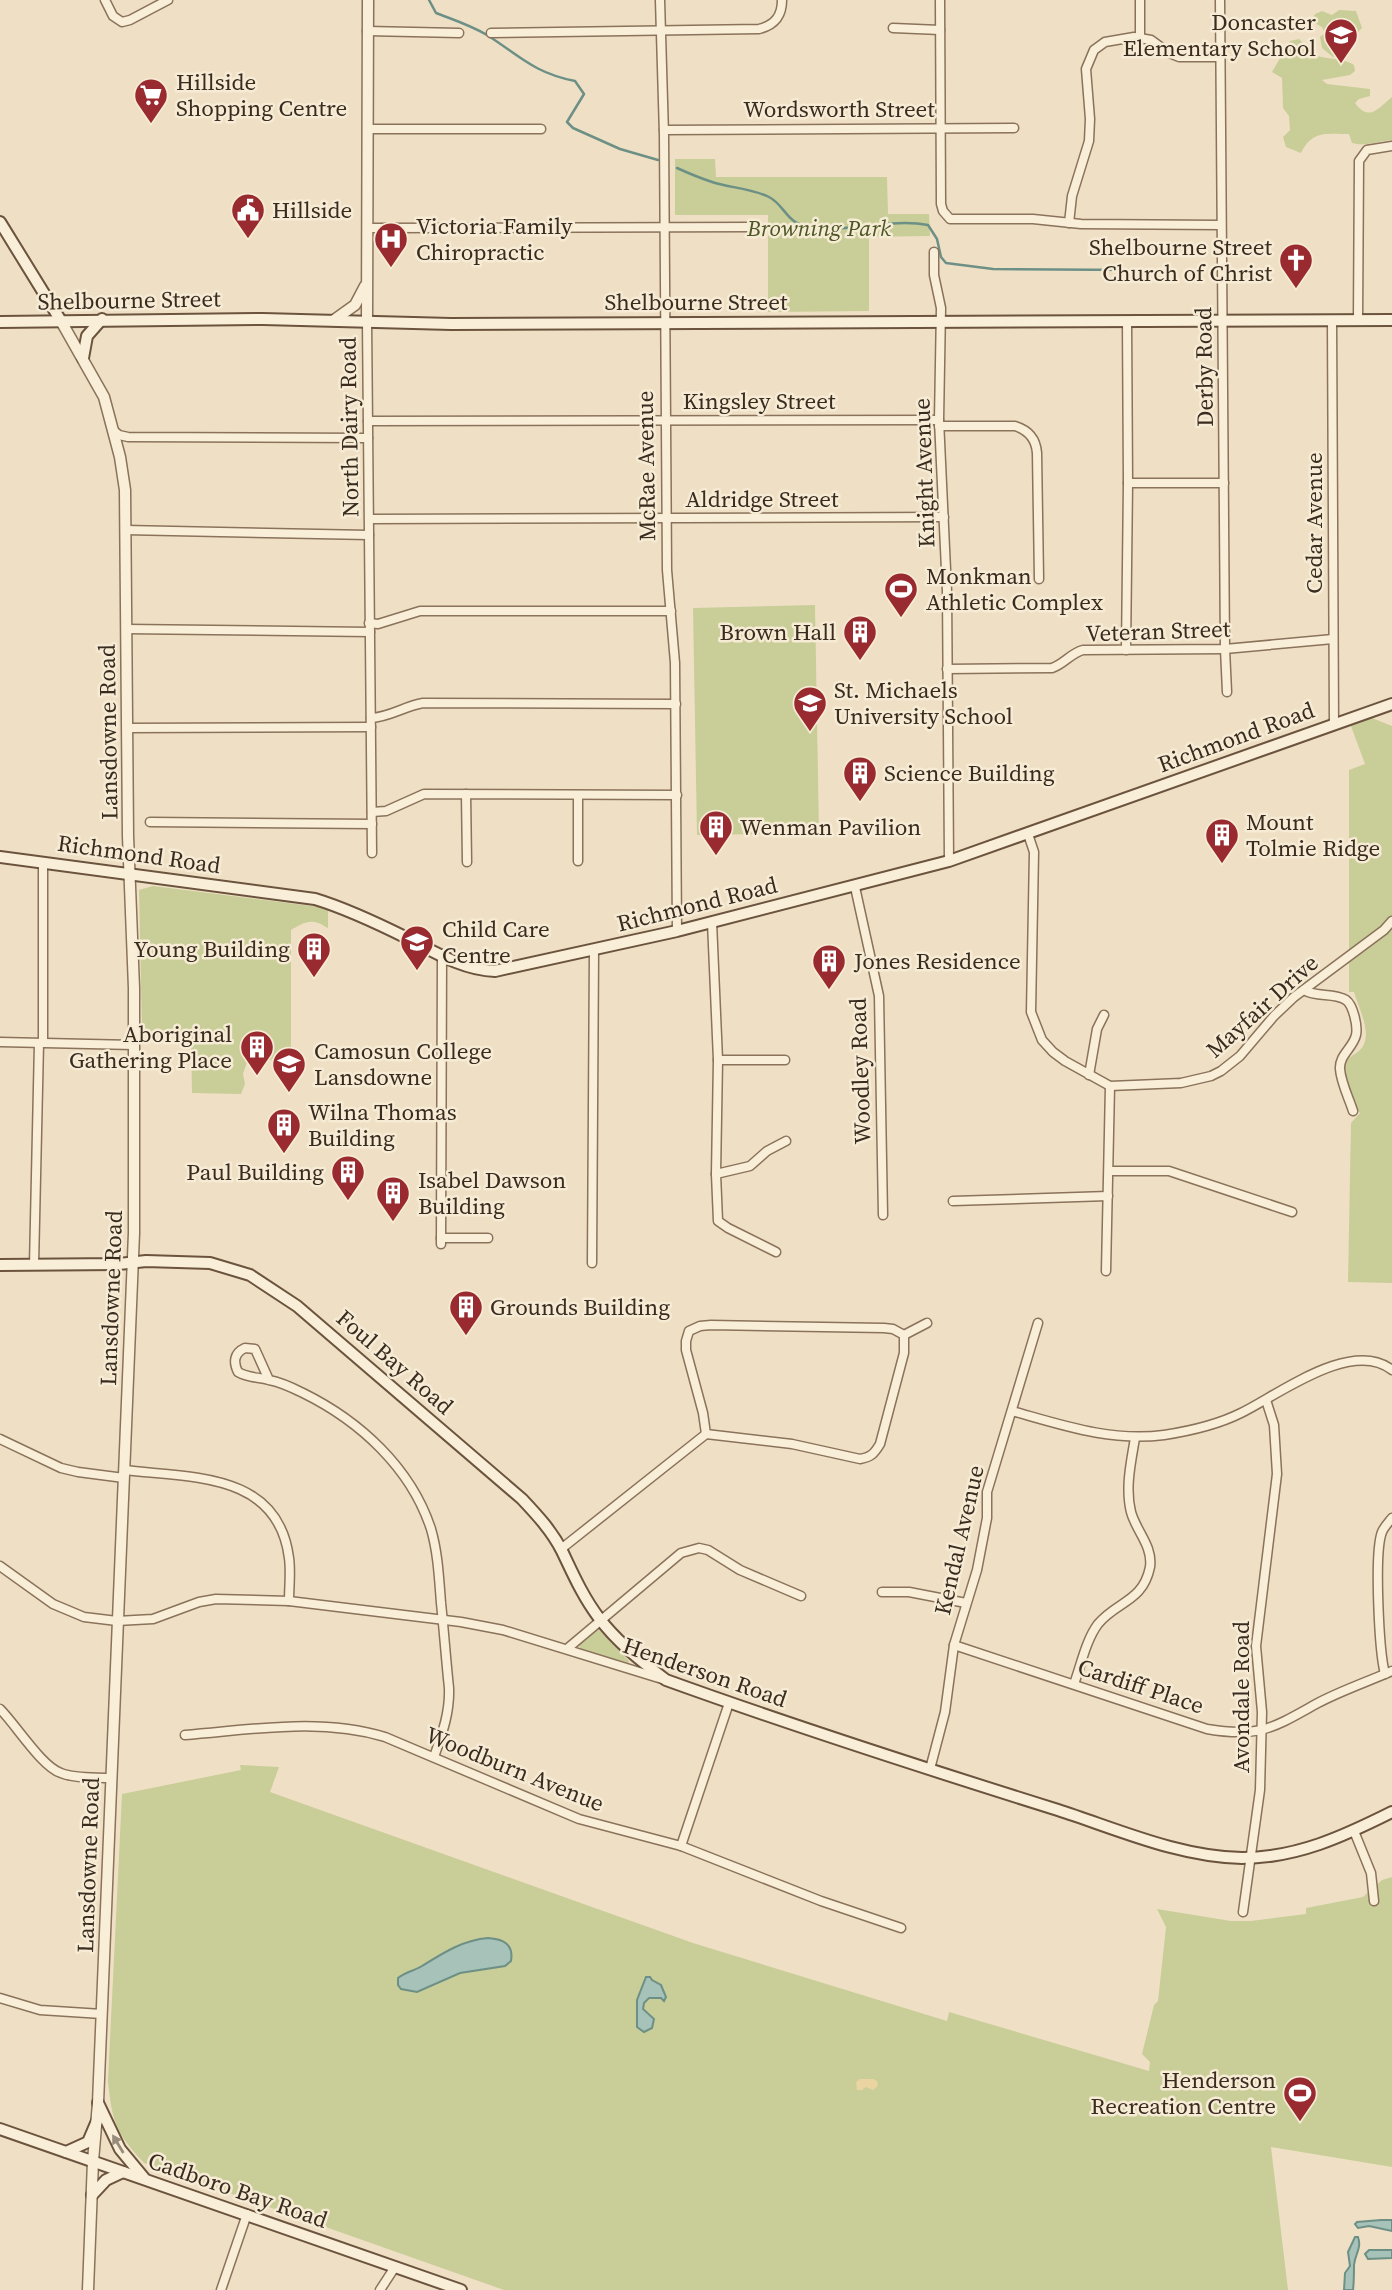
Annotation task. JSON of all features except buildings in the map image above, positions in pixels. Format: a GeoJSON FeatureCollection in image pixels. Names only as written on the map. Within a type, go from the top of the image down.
{"type":"FeatureCollection","features":[{"type":"Feature","properties":{"kind":"main road"},"geometry":{"type":"LineString","coordinates":[[0,222],[61,321]]}},
{"type":"Feature","properties":{"kind":"main road","name":"Shelbourne Street"},"geometry":{"type":"LineString","coordinates":[[0,322],[102,319],[334,320],[451,324],[1392,320]]}},
{"type":"Feature","properties":{"kind":"main road"},"geometry":{"type":"LineString","coordinates":[[83,358],[88,336],[102,319]]}},
{"type":"Feature","properties":{"kind":"main road","name":"Richmond Road"},"geometry":{"type":"LineString","coordinates":[[0,857],[315,900],[360,916],[442,957],[495,971],[677,931],[949,861],[1392,704]]}},
{"type":"Feature","properties":{"kind":"main road","name":"Foul Bay Road"},"geometry":{"type":"LineString","coordinates":[[0,1265],[209,1263],[250,1275],[274,1289],[341,1342],[522,1499],[542,1521],[561,1549],[575,1579],[600,1620],[632,1653],[666,1681]]}},
{"type":"Feature","properties":{"kind":"main road","name":"Henderson Road"},"geometry":{"type":"LineString","coordinates":[[666,1681],[1182,1850],[1220,1856],[1251,1857],[1297,1851],[1354,1831],[1392,1812]]}},
{"type":"Feature","properties":{"kind":"main road"},"geometry":{"type":"LineString","coordinates":[[98,2103],[120,2149],[146,2180]]}},
{"type":"Feature","properties":{"kind":"main road"},"geometry":{"type":"LineString","coordinates":[[66,2152],[88,2142],[97,2120]]}},
{"type":"Feature","properties":{"kind":"main road","name":"Cadboro Bay Road"},"geometry":{"type":"LineString","coordinates":[[0,2129],[461,2290]]}},
{"type":"Feature","properties":{"kind":"main road"},"geometry":{"type":"LineString","coordinates":[[92,2195],[106,2180],[123,2172]]}},
{"type":"Feature","properties":{"kind":"street"},"geometry":{"type":"LineString","coordinates":[[105,0],[114,16],[122,22],[168,0]]}},
{"type":"Feature","properties":{"kind":"street","name":"North Dairy Road"},"geometry":{"type":"LineString","coordinates":[[368,0],[367,321],[372,853]]}},
{"type":"Feature","properties":{"kind":"street","name":"McRae Avenue"},"geometry":{"type":"LineString","coordinates":[[660,0],[664,130],[666,519],[676,704],[677,931]]}},
{"type":"Feature","properties":{"kind":"street"},"geometry":{"type":"LineString","coordinates":[[491,33],[763,28],[777,19],[782,0]]}},
{"type":"Feature","properties":{"kind":"street"},"geometry":{"type":"LineString","coordinates":[[940,0],[942,204],[946,216],[950,219],[1032,219],[1069,223],[1221,225]]}},
{"type":"Feature","properties":{"kind":"street"},"geometry":{"type":"LineString","coordinates":[[1140,0],[1140,37]]}},
{"type":"Feature","properties":{"kind":"street","name":"Derby Road"},"geometry":{"type":"LineString","coordinates":[[1220,0],[1227,692]]}},
{"type":"Feature","properties":{"kind":"street"},"geometry":{"type":"LineString","coordinates":[[893,28],[940,30]]}},
{"type":"Feature","properties":{"kind":"street"},"geometry":{"type":"LineString","coordinates":[[367,31],[459,33]]}},
{"type":"Feature","properties":{"kind":"street"},"geometry":{"type":"LineString","coordinates":[[1069,223],[1072,196],[1089,141],[1086,74],[1088,59],[1094,50],[1105,42],[1140,37],[1151,40],[1179,57],[1219,57]]}},
{"type":"Feature","properties":{"kind":"street","name":"Wordsworth Street"},"geometry":{"type":"LineString","coordinates":[[664,130],[1014,128]]}},
{"type":"Feature","properties":{"kind":"street"},"geometry":{"type":"LineString","coordinates":[[367,129],[541,129]]}},
{"type":"Feature","properties":{"kind":"street"},"geometry":{"type":"LineString","coordinates":[[1358,320],[1359,169],[1362,154],[1367,150],[1392,146]]}},
{"type":"Feature","properties":{"kind":"street"},"geometry":{"type":"LineString","coordinates":[[367,228],[755,227]]}},
{"type":"Feature","properties":{"kind":"street","name":"Knight Avenue"},"geometry":{"type":"LineString","coordinates":[[934,252],[934,275],[941,308],[939,423],[944,517],[949,861]]}},
{"type":"Feature","properties":{"kind":"street"},"geometry":{"type":"LineString","coordinates":[[334,320],[355,305],[367,282]]}},
{"type":"Feature","properties":{"kind":"street","name":"Cedar Avenue"},"geometry":{"type":"LineString","coordinates":[[1332,320],[1334,725]]}},
{"type":"Feature","properties":{"kind":"street","name":"Lansdowne Road"},"geometry":{"type":"LineString","coordinates":[[61,321],[99,385],[124,474],[133,952],[134,1233],[88,2290]]}},
{"type":"Feature","properties":{"kind":"street"},"geometry":{"type":"LineString","coordinates":[[1126,649],[1129,483],[1127,321]]}},
{"type":"Feature","properties":{"kind":"street","name":"Kingsley Street"},"geometry":{"type":"LineString","coordinates":[[368,421],[939,423],[1015,426],[1025,430],[1033,438],[1037,453],[1039,579]]}},
{"type":"Feature","properties":{"kind":"street"},"geometry":{"type":"LineString","coordinates":[[113,430],[128,438],[368,438]]}},
{"type":"Feature","properties":{"kind":"street"},"geometry":{"type":"LineString","coordinates":[[1129,483],[1224,483]]}},
{"type":"Feature","properties":{"kind":"street","name":"Aldridge Street"},"geometry":{"type":"LineString","coordinates":[[370,519],[944,517]]}},
{"type":"Feature","properties":{"kind":"street"},"geometry":{"type":"LineString","coordinates":[[125,530],[369,535]]}},
{"type":"Feature","properties":{"kind":"street"},"geometry":{"type":"LineString","coordinates":[[126,629],[370,628],[420,611],[671,611]]}},
{"type":"Feature","properties":{"kind":"street","name":"Veteran Street"},"geometry":{"type":"LineString","coordinates":[[947,669],[1047,668],[1060,665],[1079,650],[1225,649],[1333,639]]}},
{"type":"Feature","properties":{"kind":"street"},"geometry":{"type":"LineString","coordinates":[[127,728],[371,722],[423,703],[676,704]]}},
{"type":"Feature","properties":{"kind":"street"},"geometry":{"type":"LineString","coordinates":[[466,794],[467,862]]}},
{"type":"Feature","properties":{"kind":"street"},"geometry":{"type":"LineString","coordinates":[[372,812],[390,810],[420,795],[677,795]]}},
{"type":"Feature","properties":{"kind":"street"},"geometry":{"type":"LineString","coordinates":[[578,795],[578,862]]}},
{"type":"Feature","properties":{"kind":"street"},"geometry":{"type":"LineString","coordinates":[[150,822],[372,824]]}},
{"type":"Feature","properties":{"kind":"street"},"geometry":{"type":"LineString","coordinates":[[1028,834],[1034,852],[1031,1012],[1042,1041],[1065,1061],[1110,1086],[1106,1271]]}},
{"type":"Feature","properties":{"kind":"street"},"geometry":{"type":"LineString","coordinates":[[34,1265],[43,862]]}},
{"type":"Feature","properties":{"kind":"street","name":"Woodley Road"},"geometry":{"type":"LineString","coordinates":[[855,887],[879,996],[883,1215]]}},
{"type":"Feature","properties":{"kind":"street","name":"Mayfair Drive"},"geometry":{"type":"LineString","coordinates":[[1110,1086],[1181,1083],[1211,1076],[1240,1056],[1273,1016],[1388,928],[1392,921]]}},
{"type":"Feature","properties":{"kind":"street"},"geometry":{"type":"LineString","coordinates":[[712,922],[718,1060],[718,1221],[776,1251]]}},
{"type":"Feature","properties":{"kind":"street"},"geometry":{"type":"LineString","coordinates":[[592,1263],[594,950]]}},
{"type":"Feature","properties":{"kind":"street"},"geometry":{"type":"LineString","coordinates":[[442,957],[442,1241],[488,1238]]}},
{"type":"Feature","properties":{"kind":"street"},"geometry":{"type":"LineString","coordinates":[[1304,990],[1312,995],[1338,996],[1349,1001],[1356,1034],[1341,1060],[1340,1071],[1353,1111]]}},
{"type":"Feature","properties":{"kind":"street"},"geometry":{"type":"LineString","coordinates":[[1089,1075],[1097,1029],[1104,1015]]}},
{"type":"Feature","properties":{"kind":"street"},"geometry":{"type":"LineString","coordinates":[[0,1042],[134,1045]]}},
{"type":"Feature","properties":{"kind":"street"},"geometry":{"type":"LineString","coordinates":[[718,1060],[785,1060]]}},
{"type":"Feature","properties":{"kind":"street"},"geometry":{"type":"LineString","coordinates":[[716,1174],[750,1166],[767,1151],[786,1141]]}},
{"type":"Feature","properties":{"kind":"street"},"geometry":{"type":"LineString","coordinates":[[1109,1171],[1169,1171],[1292,1212]]}},
{"type":"Feature","properties":{"kind":"street"},"geometry":{"type":"LineString","coordinates":[[953,1201],[1108,1196]]}},
{"type":"Feature","properties":{"kind":"street"},"geometry":{"type":"LineString","coordinates":[[904,1335],[926,1323]]}},
{"type":"Feature","properties":{"kind":"street","name":"Kendal Avenue"},"geometry":{"type":"LineString","coordinates":[[930,1769],[945,1712],[954,1645],[977,1570],[987,1518],[987,1492],[1038,1323]]}},
{"type":"Feature","properties":{"kind":"street"},"geometry":{"type":"LineString","coordinates":[[706,1434],[686,1350],[690,1331],[711,1325],[884,1328],[904,1335]]}},
{"type":"Feature","properties":{"kind":"street"},"geometry":{"type":"LineString","coordinates":[[561,1549],[706,1434],[792,1444],[860,1459],[870,1457],[880,1444],[904,1353],[904,1335]]}},
{"type":"Feature","properties":{"kind":"street"},"geometry":{"type":"LineString","coordinates":[[269,1380],[255,1349],[244,1348],[238,1353],[234,1360],[238,1372],[303,1393],[352,1424],[384,1451],[409,1483],[431,1531],[437,1559],[450,1704],[434,1758]]}},
{"type":"Feature","properties":{"kind":"street"},"geometry":{"type":"LineString","coordinates":[[1012,1411],[1074,1429],[1135,1438],[1212,1424],[1239,1414],[1317,1372],[1357,1361],[1378,1362],[1392,1370]]}},
{"type":"Feature","properties":{"kind":"street","name":"Avondale Road"},"geometry":{"type":"LineString","coordinates":[[1243,1912],[1260,1790],[1262,1699],[1256,1646],[1278,1456],[1274,1425],[1266,1400]]}},
{"type":"Feature","properties":{"kind":"street"},"geometry":{"type":"LineString","coordinates":[[1074,1684],[1093,1632],[1104,1618],[1132,1599],[1140,1590],[1150,1564],[1147,1544],[1135,1522],[1129,1502],[1135,1438]]}},
{"type":"Feature","properties":{"kind":"street"},"geometry":{"type":"LineString","coordinates":[[0,1439],[61,1468],[89,1474],[214,1479],[245,1490],[259,1500],[275,1519],[284,1537],[289,1558],[289,1601]]}},
{"type":"Feature","properties":{"kind":"street"},"geometry":{"type":"LineString","coordinates":[[1388,1673],[1381,1648],[1378,1554],[1382,1531],[1392,1518]]}},
{"type":"Feature","properties":{"kind":"street"},"geometry":{"type":"LineString","coordinates":[[568,1648],[681,1553],[699,1548],[708,1550],[740,1570],[801,1595]]}},
{"type":"Feature","properties":{"kind":"street","name":"Henderson Road"},"geometry":{"type":"LineString","coordinates":[[0,1566],[64,1610],[84,1617],[117,1621],[153,1619],[215,1599],[289,1601],[503,1630],[568,1648],[666,1681]]}},
{"type":"Feature","properties":{"kind":"street"},"geometry":{"type":"LineString","coordinates":[[882,1592],[909,1592],[966,1603]]}},
{"type":"Feature","properties":{"kind":"street","name":"Cardiff Place"},"geometry":{"type":"LineString","coordinates":[[954,1645],[1207,1728],[1243,1734],[1262,1731],[1292,1719],[1317,1704],[1388,1673]]}},
{"type":"Feature","properties":{"kind":"street"},"geometry":{"type":"LineString","coordinates":[[681,1846],[729,1703]]}},
{"type":"Feature","properties":{"kind":"street"},"geometry":{"type":"LineString","coordinates":[[0,1709],[54,1770],[72,1776],[111,1778]]}},
{"type":"Feature","properties":{"kind":"street","name":"Woodburn Avenue"},"geometry":{"type":"LineString","coordinates":[[185,1735],[305,1726],[348,1727],[385,1737],[579,1819],[681,1846],[821,1901],[901,1928]]}},
{"type":"Feature","properties":{"kind":"street"},"geometry":{"type":"LineString","coordinates":[[1354,1831],[1371,1873],[1374,1901]]}},
{"type":"Feature","properties":{"kind":"street"},"geometry":{"type":"LineString","coordinates":[[0,1998],[40,2010],[102,2014]]}},
{"type":"Feature","properties":{"kind":"street"},"geometry":{"type":"LineString","coordinates":[[221,2290],[247,2214]]}},
{"type":"Feature","properties":{"kind":"street"},"geometry":{"type":"LineString","coordinates":[[380,2290],[395,2267]]}},
{"type":"Feature","properties":{"kind":"green space"},"geometry":{"type":"Polygon","coordinates":[[[1339,10],[1356,11],[1362,28],[1352,38],[1354,47],[1333,57],[1322,48],[1320,37],[1325,33],[1322,27],[1311,21],[1315,14],[1322,11],[1332,15],[1339,10]]]}},
{"type":"Feature","properties":{"kind":"green space"},"geometry":{"type":"Polygon","coordinates":[[[1299,39],[1305,45],[1305,51],[1311,54],[1343,60],[1354,65],[1355,71],[1350,75],[1322,80],[1327,84],[1370,89],[1370,96],[1355,103],[1360,109],[1370,113],[1392,97],[1392,140],[1357,144],[1352,143],[1349,134],[1327,134],[1310,140],[1301,153],[1286,147],[1283,137],[1290,130],[1289,116],[1283,108],[1282,78],[1272,72],[1290,41],[1299,39]]]}},
{"type":"Feature","properties":{"kind":"green space","name":"Browning Park"},"geometry":{"type":"Polygon","coordinates":[[[675,159],[715,159],[716,177],[887,177],[888,214],[929,214],[930,236],[869,237],[869,311],[768,312],[768,215],[675,215],[675,159]]]}},
{"type":"Feature","properties":{"kind":"green space"},"geometry":{"type":"Polygon","coordinates":[[[815,605],[819,833],[697,835],[693,608],[815,605]]]}},
{"type":"Feature","properties":{"kind":"green space"},"geometry":{"type":"Polygon","coordinates":[[[1372,718],[1392,726],[1392,1283],[1348,1282],[1351,1123],[1360,1113],[1348,1087],[1345,1065],[1346,1061],[1362,1048],[1366,1035],[1354,992],[1349,992],[1349,770],[1365,764],[1351,726],[1372,718]]]}},
{"type":"Feature","properties":{"kind":"green space"},"geometry":{"type":"Polygon","coordinates":[[[153,886],[328,908],[328,928],[311,922],[291,930],[291,1057],[286,1062],[274,1058],[268,1061],[266,1054],[249,1056],[243,1074],[245,1084],[241,1094],[192,1093],[191,1035],[149,1035],[142,1029],[139,890],[153,886]]]}},
{"type":"Feature","properties":{"kind":"green space"},"geometry":{"type":"Polygon","coordinates":[[[598,1629],[629,1663],[580,1649],[579,1644],[598,1629]]]}},
{"type":"Feature","properties":{"kind":"green space"},"geometry":{"type":"Polygon","coordinates":[[[240,1765],[279,1767],[270,1792],[693,1943],[947,2021],[949,2012],[1149,2071],[1150,2062],[1142,2054],[1154,2005],[1158,2001],[1166,1927],[1157,1909],[1231,1921],[1306,1914],[1306,1908],[1363,1897],[1382,1880],[1392,1877],[1392,2167],[1271,2147],[1288,2290],[504,2290],[144,2163],[121,2135],[111,2107],[108,2081],[122,1794],[241,1770],[240,1765]]]}},
{"type":"Feature","properties":{"kind":"sand"},"geometry":{"type":"Polygon","coordinates":[[[860,2079],[873,2079],[878,2086],[873,2090],[866,2087],[857,2090],[856,2082],[860,2079]]]}},
{"type":"Feature","properties":{"kind":"water"},"geometry":{"type":"Polygon","coordinates":[[[488,1938],[503,1941],[511,1950],[511,1961],[505,1966],[460,1973],[417,1992],[401,1989],[398,1985],[398,1978],[446,1952],[470,1941],[488,1938]]]}},
{"type":"Feature","properties":{"kind":"water"},"geometry":{"type":"Polygon","coordinates":[[[646,1977],[661,1985],[666,1997],[664,2001],[661,1998],[649,1998],[644,2003],[643,2009],[654,2019],[652,2028],[644,2032],[637,2027],[637,2000],[646,1977]]]}},
{"type":"Feature","properties":{"kind":"water"},"geometry":{"type":"Polygon","coordinates":[[[1392,2220],[1392,2231],[1369,2226],[1358,2228],[1355,2224],[1357,2222],[1392,2220]]]}},
{"type":"Feature","properties":{"kind":"water"},"geometry":{"type":"Polygon","coordinates":[[[1355,2237],[1358,2237],[1359,2244],[1354,2265],[1353,2290],[1344,2290],[1345,2273],[1350,2266],[1348,2252],[1355,2237]]]}},
{"type":"Feature","properties":{"kind":"water"},"geometry":{"type":"Polygon","coordinates":[[[1369,2250],[1392,2250],[1392,2258],[1368,2259],[1365,2254],[1369,2250]]]}},
{"type":"Feature","properties":{"kind":"waterway"},"geometry":{"type":"LineString","coordinates":[[429,0],[436,13],[481,31],[538,68],[575,81],[584,94],[567,122],[573,128],[620,149],[658,160]]}},
{"type":"Feature","properties":{"kind":"waterway"},"geometry":{"type":"LineString","coordinates":[[677,168],[712,182],[769,197],[796,222],[810,227],[840,228],[899,223],[928,225],[937,239],[941,257],[946,263],[993,269],[1133,270]]}},
{"type":"Feature","properties":{"kind":"place","name":"Doncaster Elementary School"},"geometry":{"type":"Point","coordinates":[1341,65]}},
{"type":"Feature","properties":{"kind":"place","name":"Hillside Shopping Centre"},"geometry":{"type":"Point","coordinates":[151,125]}},
{"type":"Feature","properties":{"kind":"place","name":"Hillside"},"geometry":{"type":"Point","coordinates":[248,240]}},
{"type":"Feature","properties":{"kind":"place","name":"Victoria Family Chiropractic"},"geometry":{"type":"Point","coordinates":[391,269]}},
{"type":"Feature","properties":{"kind":"place","name":"Shelbourne Street Church of Christ"},"geometry":{"type":"Point","coordinates":[1296,290]}},
{"type":"Feature","properties":{"kind":"place","name":"Monkman Athletic Complex"},"geometry":{"type":"Point","coordinates":[901,619]}},
{"type":"Feature","properties":{"kind":"place","name":"Brown Hall"},"geometry":{"type":"Point","coordinates":[860,662]}},
{"type":"Feature","properties":{"kind":"place","name":"St. Michaels University School"},"geometry":{"type":"Point","coordinates":[810,733]}},
{"type":"Feature","properties":{"kind":"place","name":"Science Building"},"geometry":{"type":"Point","coordinates":[860,803]}},
{"type":"Feature","properties":{"kind":"place","name":"Wenman Pavilion"},"geometry":{"type":"Point","coordinates":[716,857]}},
{"type":"Feature","properties":{"kind":"place","name":"Mount Tolmie Ridge"},"geometry":{"type":"Point","coordinates":[1222,865]}},
{"type":"Feature","properties":{"kind":"place","name":"Child Care Centre"},"geometry":{"type":"Point","coordinates":[417,972]}},
{"type":"Feature","properties":{"kind":"place","name":"Young Building"},"geometry":{"type":"Point","coordinates":[314,979]}},
{"type":"Feature","properties":{"kind":"place","name":"Jones Residence"},"geometry":{"type":"Point","coordinates":[829,991]}},
{"type":"Feature","properties":{"kind":"place","name":"Aboriginal Gathering Place"},"geometry":{"type":"Point","coordinates":[257,1077]}},
{"type":"Feature","properties":{"kind":"place","name":"Camosun College Lansdowne"},"geometry":{"type":"Point","coordinates":[289,1094]}},
{"type":"Feature","properties":{"kind":"place","name":"Wilna Thomas Building"},"geometry":{"type":"Point","coordinates":[284,1155]}},
{"type":"Feature","properties":{"kind":"place","name":"Paul Building"},"geometry":{"type":"Point","coordinates":[348,1202]}},
{"type":"Feature","properties":{"kind":"place","name":"Isabel Dawson Building"},"geometry":{"type":"Point","coordinates":[393,1223]}},
{"type":"Feature","properties":{"kind":"place","name":"Grounds Building"},"geometry":{"type":"Point","coordinates":[466,1337]}},
{"type":"Feature","properties":{"kind":"place","name":"Henderson Recreation Centre"},"geometry":{"type":"Point","coordinates":[1300,2123]}}]}
